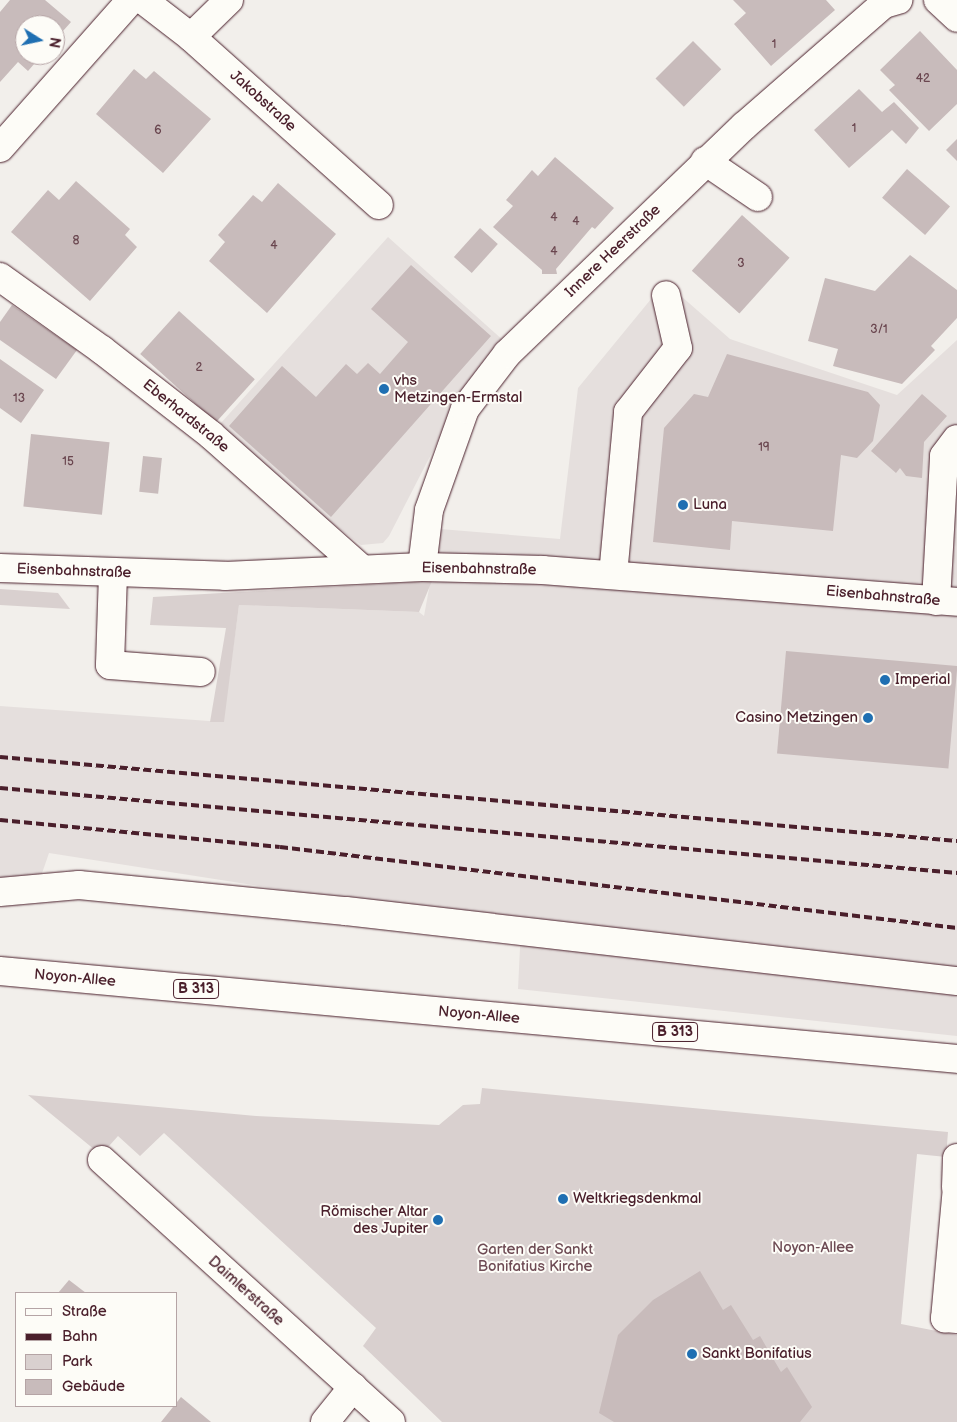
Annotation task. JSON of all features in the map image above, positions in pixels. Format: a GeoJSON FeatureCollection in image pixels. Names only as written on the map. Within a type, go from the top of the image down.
{"type":"FeatureCollection","features":[{"type":"Feature","properties":{"kind":"street"},"geometry":{"type":"LineString","coordinates":[[0,148],[131,0]]}},
{"type":"Feature","properties":{"kind":"street","name":"Jakobstraße"},"geometry":{"type":"LineString","coordinates":[[143,0],[191,37],[379,205]]}},
{"type":"Feature","properties":{"kind":"street"},"geometry":{"type":"LineString","coordinates":[[191,37],[229,0]]}},
{"type":"Feature","properties":{"kind":"street"},"geometry":{"type":"LineString","coordinates":[[938,0],[957,18]]}},
{"type":"Feature","properties":{"kind":"street","name":"Innere Heerstraße"},"geometry":{"type":"LineString","coordinates":[[422,567],[429,510],[466,408],[508,354],[705,161],[887,1]]}},
{"type":"Feature","properties":{"kind":"street"},"geometry":{"type":"LineString","coordinates":[[705,161],[758,196]]}},
{"type":"Feature","properties":{"kind":"street","name":"Eberhardstraße"},"geometry":{"type":"LineString","coordinates":[[0,277],[102,350],[211,435],[362,569]]}},
{"type":"Feature","properties":{"kind":"street"},"geometry":{"type":"LineString","coordinates":[[613,574],[628,412],[678,348],[666,295]]}},
{"type":"Feature","properties":{"kind":"street"},"geometry":{"type":"LineString","coordinates":[[947,602],[944,456],[957,439]]}},
{"type":"Feature","properties":{"kind":"street","name":"Eisenbahnstraße"},"geometry":{"type":"LineString","coordinates":[[0,568],[113,574],[225,576],[422,567],[613,574],[947,602]]}},
{"type":"Feature","properties":{"kind":"street"},"geometry":{"type":"LineString","coordinates":[[113,574],[110,665],[201,672]]}},
{"type":"Feature","properties":{"kind":"street"},"geometry":{"type":"LineString","coordinates":[[0,892],[79,884],[346,911],[957,981]]}},
{"type":"Feature","properties":{"kind":"street","name":"Noyon-Allee"},"geometry":{"type":"LineString","coordinates":[[0,971],[957,1058]]}},
{"type":"Feature","properties":{"kind":"street"},"geometry":{"type":"LineString","coordinates":[[957,1158],[945,1318],[957,1319]]}},
{"type":"Feature","properties":{"kind":"street","name":"Daimlerstraße"},"geometry":{"type":"LineString","coordinates":[[102,1160],[391,1422]]}},
{"type":"Feature","properties":{"kind":"street"},"geometry":{"type":"LineString","coordinates":[[325,1422],[353,1387]]}},
{"type":"Feature","properties":{"kind":"shaded area"},"geometry":{"type":"Polygon","coordinates":[[[388,237],[505,342],[441,435],[389,536],[383,543],[361,545],[212,433],[388,237]]]}},
{"type":"Feature","properties":{"kind":"shaded area"},"geometry":{"type":"Polygon","coordinates":[[[665,282],[730,339],[897,395],[957,340],[957,1036],[518,989],[521,927],[49,853],[39,882],[0,882],[0,706],[223,722],[239,605],[419,612],[424,616],[440,529],[560,539],[578,388],[665,282]]]}},
{"type":"Feature","properties":{"kind":"green space"},"geometry":{"type":"Polygon","coordinates":[[[432,581],[419,612],[239,605],[224,722],[210,722],[226,628],[150,625],[153,597],[432,581]]]}},
{"type":"Feature","properties":{"kind":"green space"},"geometry":{"type":"Polygon","coordinates":[[[0,589],[58,593],[70,609],[0,605],[0,589]]]}},
{"type":"Feature","properties":{"kind":"green space","name":"Garten der Sankt Bonifatius Kirche"},"geometry":{"type":"Polygon","coordinates":[[[482,1088],[948,1132],[946,1157],[917,1154],[901,1324],[957,1335],[957,1422],[442,1422],[363,1346],[376,1328],[164,1133],[140,1156],[118,1136],[101,1155],[28,1095],[256,1116],[439,1125],[463,1105],[480,1104],[482,1088]]]}},
{"type":"Feature","properties":{"kind":"building"},"geometry":{"type":"Polygon","coordinates":[[[10,0],[45,0],[63,15],[15,15],[15,65],[0,82],[0,12],[10,0]]]}},
{"type":"Feature","properties":{"kind":"building"},"geometry":{"type":"Polygon","coordinates":[[[733,0],[826,0],[835,10],[771,66],[734,24],[746,13],[733,0]]]}},
{"type":"Feature","properties":{"kind":"building"},"geometry":{"type":"Polygon","coordinates":[[[65,17],[71,22],[65,29],[65,17]]]}},
{"type":"Feature","properties":{"kind":"building"},"geometry":{"type":"Polygon","coordinates":[[[920,31],[957,70],[957,104],[929,131],[889,90],[895,85],[880,70],[920,31]]]}},
{"type":"Feature","properties":{"kind":"building"},"geometry":{"type":"Polygon","coordinates":[[[693,41],[721,69],[684,107],[656,78],[693,41]]]}},
{"type":"Feature","properties":{"kind":"building"},"geometry":{"type":"Polygon","coordinates":[[[21,65],[33,65],[28,71],[21,65]]]}},
{"type":"Feature","properties":{"kind":"building"},"geometry":{"type":"Polygon","coordinates":[[[134,69],[146,79],[154,71],[211,119],[163,173],[96,114],[134,69]]]}},
{"type":"Feature","properties":{"kind":"building"},"geometry":{"type":"Polygon","coordinates":[[[859,89],[882,112],[894,102],[919,128],[906,144],[892,130],[849,168],[814,130],[859,89]]]}},
{"type":"Feature","properties":{"kind":"building"},"geometry":{"type":"Polygon","coordinates":[[[957,139],[957,161],[946,150],[957,139]]]}},
{"type":"Feature","properties":{"kind":"building"},"geometry":{"type":"Polygon","coordinates":[[[555,157],[614,208],[595,229],[592,227],[556,269],[557,274],[542,274],[542,270],[493,227],[513,206],[506,200],[532,170],[538,176],[555,157]]]}},
{"type":"Feature","properties":{"kind":"building"},"geometry":{"type":"Polygon","coordinates":[[[907,169],[950,206],[925,235],[882,198],[907,169]]]}},
{"type":"Feature","properties":{"kind":"building"},"geometry":{"type":"Polygon","coordinates":[[[76,181],[130,229],[125,235],[137,247],[90,301],[11,232],[48,190],[59,200],[76,181]]]}},
{"type":"Feature","properties":{"kind":"building"},"geometry":{"type":"Polygon","coordinates":[[[278,183],[336,234],[267,313],[209,261],[225,242],[218,235],[253,195],[262,202],[278,183]]]}},
{"type":"Feature","properties":{"kind":"building"},"geometry":{"type":"Polygon","coordinates":[[[742,215],[790,258],[739,314],[692,271],[742,215]]]}},
{"type":"Feature","properties":{"kind":"building"},"geometry":{"type":"Polygon","coordinates":[[[480,228],[498,244],[472,273],[454,257],[480,228]]]}},
{"type":"Feature","properties":{"kind":"building"},"geometry":{"type":"Polygon","coordinates":[[[910,255],[957,290],[957,318],[931,346],[935,350],[902,384],[833,366],[838,349],[808,341],[825,278],[875,291],[910,255]]]}},
{"type":"Feature","properties":{"kind":"building","name":"vhs Metzingen-Ermstal"},"geometry":{"type":"Polygon","coordinates":[[[411,265],[491,336],[331,517],[229,426],[282,366],[316,397],[346,364],[357,374],[368,363],[380,374],[408,342],[371,309],[411,265]]]}},
{"type":"Feature","properties":{"kind":"building"},"geometry":{"type":"Polygon","coordinates":[[[12,305],[77,350],[56,379],[0,340],[0,322],[12,305]]]}},
{"type":"Feature","properties":{"kind":"building"},"geometry":{"type":"Polygon","coordinates":[[[179,311],[255,379],[216,422],[140,354],[179,311]]]}},
{"type":"Feature","properties":{"kind":"building"},"geometry":{"type":"Polygon","coordinates":[[[727,354],[868,392],[880,405],[873,441],[857,458],[841,455],[833,531],[732,521],[730,550],[653,542],[664,428],[694,394],[708,397],[727,354]]]}},
{"type":"Feature","properties":{"kind":"building"},"geometry":{"type":"Polygon","coordinates":[[[0,359],[44,390],[21,423],[0,408],[0,359]]]}},
{"type":"Feature","properties":{"kind":"building"},"geometry":{"type":"Polygon","coordinates":[[[922,394],[947,416],[924,442],[922,478],[906,476],[900,468],[896,473],[871,451],[922,394]]]}},
{"type":"Feature","properties":{"kind":"building"},"geometry":{"type":"Polygon","coordinates":[[[31,434],[110,442],[102,515],[23,507],[31,434]]]}},
{"type":"Feature","properties":{"kind":"building"},"geometry":{"type":"Polygon","coordinates":[[[143,456],[162,458],[158,494],[139,492],[143,456]]]}},
{"type":"Feature","properties":{"kind":"building","name":"Casino Metzingen"},"geometry":{"type":"Polygon","coordinates":[[[786,651],[957,666],[948,769],[777,754],[786,651]]]}},
{"type":"Feature","properties":{"kind":"building","name":"Sankt Bonifatius"},"geometry":{"type":"Polygon","coordinates":[[[700,1271],[723,1310],[731,1305],[753,1340],[760,1336],[781,1372],[787,1367],[812,1407],[800,1422],[614,1422],[599,1413],[618,1335],[653,1300],[700,1271]]]}},
{"type":"Feature","properties":{"kind":"building"},"geometry":{"type":"Polygon","coordinates":[[[69,1280],[85,1292],[59,1292],[69,1280]]]}},
{"type":"Feature","properties":{"kind":"building"},"geometry":{"type":"Polygon","coordinates":[[[181,1397],[211,1422],[161,1422],[173,1407],[178,1407],[178,1401],[181,1397]]]}},
{"type":"Feature","properties":{"kind":"railway"},"geometry":{"type":"LineString","coordinates":[[0,757],[957,841]]}},
{"type":"Feature","properties":{"kind":"railway"},"geometry":{"type":"LineString","coordinates":[[0,788],[957,873]]}},
{"type":"Feature","properties":{"kind":"railway"},"geometry":{"type":"LineString","coordinates":[[0,820],[280,847],[957,928]]}},
{"type":"Feature","properties":{"kind":"place","name":"vhs Metzingen-Ermstal"},"geometry":{"type":"Point","coordinates":[384,389]}},
{"type":"Feature","properties":{"kind":"place","name":"Luna"},"geometry":{"type":"Point","coordinates":[683,505]}},
{"type":"Feature","properties":{"kind":"place","name":"Imperial"},"geometry":{"type":"Point","coordinates":[885,680]}},
{"type":"Feature","properties":{"kind":"place","name":"Casino Metzingen"},"geometry":{"type":"Point","coordinates":[868,718]}},
{"type":"Feature","properties":{"kind":"place","name":"Weltkriegsdenkmal"},"geometry":{"type":"Point","coordinates":[563,1199]}},
{"type":"Feature","properties":{"kind":"place","name":"Römischer Altar des Jupiter"},"geometry":{"type":"Point","coordinates":[438,1220]}},
{"type":"Feature","properties":{"kind":"place","name":"Sankt Bonifatius"},"geometry":{"type":"Point","coordinates":[692,1354]}}]}
